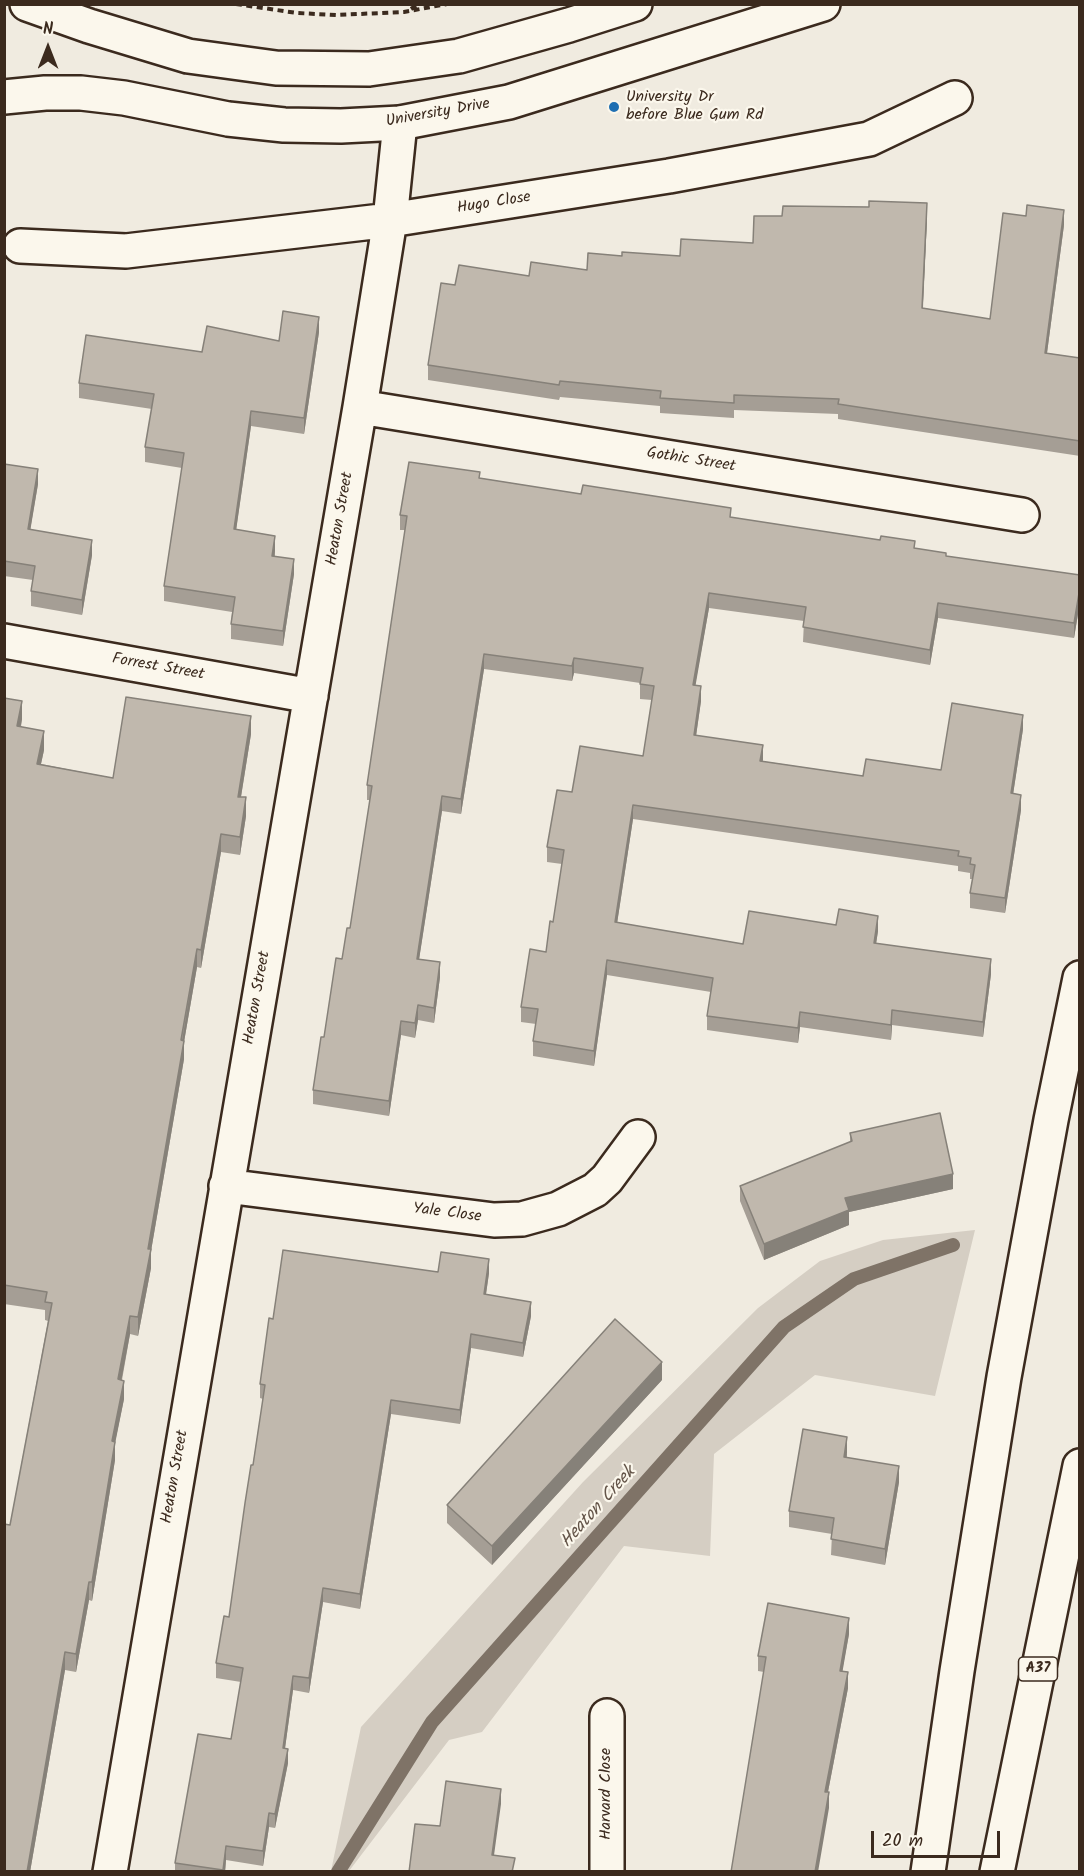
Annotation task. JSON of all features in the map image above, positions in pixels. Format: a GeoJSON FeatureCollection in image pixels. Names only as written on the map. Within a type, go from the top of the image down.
{"type":"FeatureCollection","features":[{"type":"Feature","properties":{"kind":"main road"},"geometry":{"type":"LineString","coordinates":[[27,4],[188,56],[276,68],[369,69],[459,56],[569,26],[635,4]]}},
{"type":"Feature","properties":{"kind":"main road","name":"University Drive"},"geometry":{"type":"LineString","coordinates":[[4,97],[45,93],[81,93],[124,98],[228,119],[284,125],[341,126],[400,123],[509,102],[823,4]]}},
{"type":"Feature","properties":{"kind":"main road","name":"Hugo Close"},"geometry":{"type":"LineString","coordinates":[[20,246],[126,251],[390,220],[669,176],[869,139],[955,98]]}},
{"type":"Feature","properties":{"kind":"main road","name":"Heaton Street"},"geometry":{"type":"LineString","coordinates":[[110,1872],[360,407],[390,220],[400,123]]}},
{"type":"Feature","properties":{"kind":"main road","name":"Gothic Street"},"geometry":{"type":"LineString","coordinates":[[360,407],[1022,515]]}},
{"type":"Feature","properties":{"kind":"main road","name":"Forrest Street"},"geometry":{"type":"LineString","coordinates":[[4,641],[311,696]]}},
{"type":"Feature","properties":{"kind":"main road"},"geometry":{"type":"LineString","coordinates":[[928,1872],[957,1671],[1004,1377],[1050,1120],[1080,978]]}},
{"type":"Feature","properties":{"kind":"main road","name":"Yale Close"},"geometry":{"type":"LineString","coordinates":[[226,1186],[494,1220],[522,1220],[558,1209],[595,1190],[607,1179],[638,1137]]}},
{"type":"Feature","properties":{"kind":"main road","name":"A37"},"geometry":{"type":"LineString","coordinates":[[997,1872],[1080,1466]]}},
{"type":"Feature","properties":{"kind":"main road","name":"Harvard Close"},"geometry":{"type":"LineString","coordinates":[[608,1716],[608,1872]]}},
{"type":"Feature","properties":{"kind":"path"},"geometry":{"type":"LineString","coordinates":[[236,4],[297,13],[336,15],[404,12],[447,4]]}},
{"type":"Feature","properties":{"kind":"path"},"geometry":{"type":"LineString","coordinates":[[404,12],[418,4]]}},
{"type":"Feature","properties":{"kind":"shaded area"},"geometry":{"type":"Polygon","coordinates":[[[975,1230],[935,1396],[815,1375],[714,1454],[710,1556],[624,1546],[482,1732],[449,1740],[349,1871],[331,1871],[361,1727],[583,1482],[758,1308],[820,1261],[883,1240],[975,1230]]]}},
{"type":"Feature","properties":{"kind":"building"},"geometry":{"type":"Polygon","coordinates":[[[869,201],[927,203],[922,308],[990,319],[1003,213],[1026,216],[1027,205],[1064,210],[1045,353],[1080,358],[1080,441],[838,404],[839,399],[734,395],[734,403],[660,398],[661,391],[560,381],[559,385],[428,365],[441,283],[455,285],[459,265],[529,276],[531,262],[587,270],[588,253],[622,256],[622,252],[680,256],[681,239],[753,243],[754,216],[782,216],[783,206],[869,207],[869,201]]]}},
{"type":"Feature","properties":{"kind":"building"},"geometry":{"type":"Polygon","coordinates":[[[283,311],[319,317],[304,418],[251,411],[234,529],[275,536],[272,556],[294,559],[283,631],[231,624],[235,597],[164,586],[184,453],[145,447],[154,394],[79,383],[86,335],[202,352],[207,326],[279,341],[283,311]]]}},
{"type":"Feature","properties":{"kind":"building"},"geometry":{"type":"Polygon","coordinates":[[[409,462],[480,472],[479,478],[581,494],[583,485],[731,508],[730,517],[880,540],[881,536],[915,541],[914,548],[946,553],[946,556],[1080,575],[1074,623],[938,603],[930,650],[803,627],[806,607],[709,593],[693,685],[701,686],[694,735],[763,745],[760,761],[863,776],[866,759],[941,770],[952,703],[1023,715],[1011,793],[1021,795],[1005,898],[970,893],[975,865],[970,864],[971,858],[958,856],[959,851],[633,805],[615,922],[743,944],[749,911],[836,925],[839,909],[878,916],[874,943],[991,959],[983,1022],[892,1010],[891,1025],[800,1012],[798,1028],[707,1016],[713,978],[607,960],[594,1051],[533,1041],[538,1009],[521,1007],[530,949],[546,952],[550,921],[553,922],[564,850],[547,847],[557,790],[572,792],[580,746],[643,756],[654,686],[640,684],[643,668],[574,658],[572,666],[484,654],[461,799],[442,796],[417,959],[440,962],[434,1008],[418,1005],[415,1023],[401,1021],[389,1101],[313,1090],[336,958],[342,959],[347,928],[350,928],[372,786],[367,785],[407,516],[400,515],[409,462]]]}},
{"type":"Feature","properties":{"kind":"building"},"geometry":{"type":"Polygon","coordinates":[[[4,464],[38,469],[28,529],[92,540],[82,600],[31,591],[35,566],[4,561],[4,464]]]}},
{"type":"Feature","properties":{"kind":"building"},"geometry":{"type":"Polygon","coordinates":[[[126,697],[251,716],[238,797],[246,797],[240,837],[221,834],[201,950],[197,949],[181,1040],[184,1041],[148,1249],[151,1249],[138,1317],[130,1316],[118,1379],[124,1381],[112,1441],[115,1442],[92,1582],[89,1582],[76,1654],[65,1652],[27,1872],[4,1872],[4,1524],[10,1525],[52,1303],[45,1302],[47,1292],[4,1285],[4,698],[22,701],[17,726],[44,731],[37,764],[113,778],[126,697]]]}},
{"type":"Feature","properties":{"kind":"building"},"geometry":{"type":"Polygon","coordinates":[[[940,1113],[953,1174],[845,1198],[849,1210],[764,1244],[740,1186],[852,1141],[850,1133],[940,1113]]]}},
{"type":"Feature","properties":{"kind":"building"},"geometry":{"type":"Polygon","coordinates":[[[283,1250],[438,1272],[441,1252],[489,1259],[484,1294],[531,1302],[523,1343],[471,1334],[460,1410],[391,1400],[360,1594],[323,1588],[309,1678],[293,1676],[283,1748],[288,1749],[275,1814],[269,1813],[263,1851],[226,1846],[223,1870],[175,1863],[198,1734],[231,1739],[243,1668],[216,1663],[224,1616],[229,1617],[265,1385],[260,1384],[269,1318],[273,1319],[283,1250]]]}},
{"type":"Feature","properties":{"kind":"building"},"geometry":{"type":"Polygon","coordinates":[[[615,1319],[662,1362],[492,1546],[447,1505],[615,1319]]]}},
{"type":"Feature","properties":{"kind":"building"},"geometry":{"type":"Polygon","coordinates":[[[803,1429],[847,1437],[844,1457],[899,1466],[885,1549],[831,1539],[834,1518],[789,1511],[803,1429]]]}},
{"type":"Feature","properties":{"kind":"building"},"geometry":{"type":"Polygon","coordinates":[[[768,1603],[849,1618],[840,1671],[848,1672],[825,1792],[829,1792],[815,1872],[731,1872],[766,1657],[758,1656],[768,1603]]]}},
{"type":"Feature","properties":{"kind":"building"},"geometry":{"type":"Polygon","coordinates":[[[446,1781],[501,1789],[492,1855],[515,1858],[512,1872],[409,1872],[415,1824],[440,1826],[446,1781]]]}},
{"type":"Feature","properties":{"kind":"waterway","name":"Heaton Creek"},"geometry":{"type":"LineString","coordinates":[[338,1872],[432,1722],[784,1327],[854,1279],[953,1245]]}},
{"type":"Feature","properties":{"kind":"place","name":"University Dr before Blue Gum Rd"},"geometry":{"type":"Point","coordinates":[614,107]}}]}
